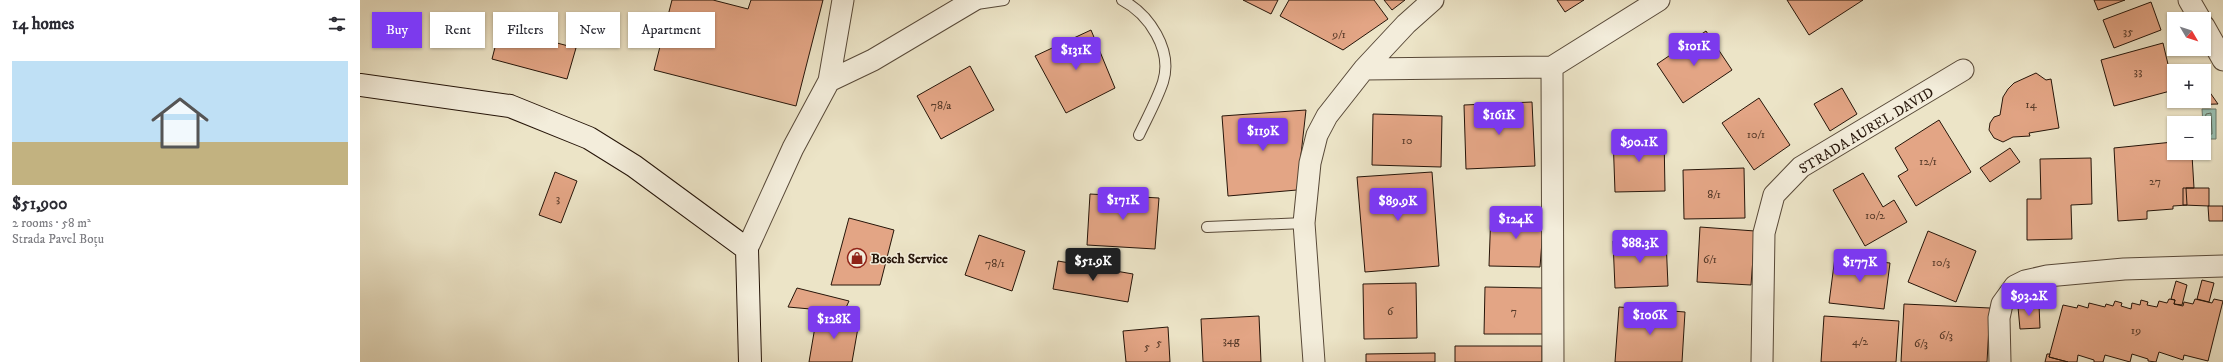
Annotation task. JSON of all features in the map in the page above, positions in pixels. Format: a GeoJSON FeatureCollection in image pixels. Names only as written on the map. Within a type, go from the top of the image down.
{"type":"FeatureCollection","features":[{"type":"Feature","properties":{"kind":"main road"},"geometry":{"type":"LineString","coordinates":[[360,85],[510,106],[590,138],[634,166],[748,249],[750,362]]}},
{"type":"Feature","properties":{"kind":"street"},"geometry":{"type":"LineString","coordinates":[[748,249],[793,148],[829,81],[843,0]]}},
{"type":"Feature","properties":{"kind":"street"},"geometry":{"type":"LineString","coordinates":[[1314,362],[1304,223],[1310,163],[1317,135],[1327,116],[1364,69],[1406,24],[1433,0]]}},
{"type":"Feature","properties":{"kind":"street"},"geometry":{"type":"LineString","coordinates":[[1364,69],[1552,67],[1659,0]]}},
{"type":"Feature","properties":{"kind":"street"},"geometry":{"type":"LineString","coordinates":[[2189,0],[2196,12]]}},
{"type":"Feature","properties":{"kind":"street"},"geometry":{"type":"LineString","coordinates":[[829,81],[873,60],[969,3]]}},
{"type":"Feature","properties":{"kind":"street"},"geometry":{"type":"LineString","coordinates":[[2211,39],[2223,60]]}},
{"type":"Feature","properties":{"kind":"street"},"geometry":{"type":"LineString","coordinates":[[1552,67],[1553,362]]}},
{"type":"Feature","properties":{"kind":"street","name":"STRADA AUREL DAVID"},"geometry":{"type":"LineString","coordinates":[[1762,362],[1764,233],[1774,195],[1801,167],[1963,70]]}},
{"type":"Feature","properties":{"kind":"street"},"geometry":{"type":"LineString","coordinates":[[2000,362],[1999,318],[2002,304],[2015,286],[2025,281],[2047,276],[2124,269],[2223,266]]}},
{"type":"Feature","properties":{"kind":"lane"},"geometry":{"type":"LineString","coordinates":[[969,3],[1004,0]]}},
{"type":"Feature","properties":{"kind":"lane"},"geometry":{"type":"LineString","coordinates":[[1122,0],[1132,5],[1154,28],[1164,57],[1163,80],[1139,135]]}},
{"type":"Feature","properties":{"kind":"lane"},"geometry":{"type":"LineString","coordinates":[[1207,227],[1304,223]]}},
{"type":"Feature","properties":{"kind":"water"},"geometry":{"type":"Polygon","coordinates":[[[2202,109],[2216,109],[2216,139],[2211,139],[2211,116],[2202,116],[2202,109]]]}},
{"type":"Feature","properties":{"kind":"building"},"geometry":{"type":"Polygon","coordinates":[[[672,0],[713,0],[748,9],[751,0],[823,0],[796,106],[654,70],[660,48],[715,48],[715,12],[669,12],[672,0]]]}},
{"type":"Feature","properties":{"kind":"building"},"geometry":{"type":"Polygon","coordinates":[[[1243,0],[1278,0],[1271,14],[1243,0]]]}},
{"type":"Feature","properties":{"kind":"building"},"geometry":{"type":"Polygon","coordinates":[[[1289,0],[1374,0],[1388,19],[1343,50],[1280,16],[1289,0]]]}},
{"type":"Feature","properties":{"kind":"building"},"geometry":{"type":"Polygon","coordinates":[[[1384,0],[1405,0],[1392,10],[1384,0]]]}},
{"type":"Feature","properties":{"kind":"building"},"geometry":{"type":"Polygon","coordinates":[[[1557,0],[1584,0],[1565,12],[1557,0]]]}},
{"type":"Feature","properties":{"kind":"building"},"geometry":{"type":"Polygon","coordinates":[[[1787,0],[1863,0],[1809,35],[1787,0]]]}},
{"type":"Feature","properties":{"kind":"building"},"geometry":{"type":"Polygon","coordinates":[[[2094,0],[2125,0],[2098,10],[2094,0]]]}},
{"type":"Feature","properties":{"kind":"building"},"geometry":{"type":"Polygon","coordinates":[[[2151,2],[2161,30],[2114,48],[2103,20],[2151,2]]]}},
{"type":"Feature","properties":{"kind":"building"},"geometry":{"type":"Polygon","coordinates":[[[1091,30],[1115,88],[1066,113],[1035,56],[1091,30]]]}},
{"type":"Feature","properties":{"kind":"building"},"geometry":{"type":"Polygon","coordinates":[[[1706,31],[1732,70],[1683,103],[1657,64],[1706,31]]]}},
{"type":"Feature","properties":{"kind":"building"},"geometry":{"type":"Polygon","coordinates":[[[558,43],[566,45],[566,48],[576,48],[567,79],[492,59],[495,48],[558,48],[558,43]]]}},
{"type":"Feature","properties":{"kind":"building"},"geometry":{"type":"Polygon","coordinates":[[[2163,43],[2168,64],[2167,92],[2114,106],[2101,60],[2163,43]]]}},
{"type":"Feature","properties":{"kind":"building"},"geometry":{"type":"Polygon","coordinates":[[[970,66],[994,110],[941,139],[917,96],[970,66]]]}},
{"type":"Feature","properties":{"kind":"building"},"geometry":{"type":"Polygon","coordinates":[[[2036,73],[2046,80],[2051,79],[2059,128],[2029,133],[2030,136],[2013,137],[2003,142],[1994,138],[1989,130],[1990,123],[1994,117],[2000,115],[2003,97],[2008,89],[2014,83],[2036,73]]]}},
{"type":"Feature","properties":{"kind":"building"},"geometry":{"type":"Polygon","coordinates":[[[1842,88],[1857,114],[1830,131],[1814,104],[1842,88]]]}},
{"type":"Feature","properties":{"kind":"building"},"geometry":{"type":"Polygon","coordinates":[[[2211,94],[2218,104],[2211,104],[2211,94]]]}},
{"type":"Feature","properties":{"kind":"building"},"geometry":{"type":"Polygon","coordinates":[[[1759,98],[1790,145],[1754,170],[1722,123],[1759,98]]]}},
{"type":"Feature","properties":{"kind":"building"},"geometry":{"type":"Polygon","coordinates":[[[1532,102],[1535,166],[1466,169],[1464,105],[1532,102]]]}},
{"type":"Feature","properties":{"kind":"building"},"geometry":{"type":"Polygon","coordinates":[[[1306,110],[1297,190],[1228,196],[1222,116],[1306,110]]]}},
{"type":"Feature","properties":{"kind":"building"},"geometry":{"type":"Polygon","coordinates":[[[1373,114],[1442,116],[1441,167],[1372,165],[1373,114]]]}},
{"type":"Feature","properties":{"kind":"building"},"geometry":{"type":"Polygon","coordinates":[[[1939,120],[1971,172],[1916,206],[1898,176],[1908,170],[1895,148],[1939,120]]]}},
{"type":"Feature","properties":{"kind":"building"},"geometry":{"type":"Polygon","coordinates":[[[1664,135],[1665,191],[1615,192],[1613,136],[1664,135]]]}},
{"type":"Feature","properties":{"kind":"building"},"geometry":{"type":"Polygon","coordinates":[[[2167,143],[2167,160],[2192,160],[2194,188],[2186,188],[2187,205],[2173,206],[2173,209],[2147,211],[2147,219],[2118,221],[2114,148],[2167,143]]]}},
{"type":"Feature","properties":{"kind":"building"},"geometry":{"type":"Polygon","coordinates":[[[2010,148],[2020,162],[1990,182],[1980,168],[2010,148]]]}},
{"type":"Feature","properties":{"kind":"building"},"geometry":{"type":"Polygon","coordinates":[[[2091,158],[2092,204],[2071,205],[2072,239],[2027,240],[2027,199],[2041,199],[2040,159],[2091,158]]]}},
{"type":"Feature","properties":{"kind":"building"},"geometry":{"type":"Polygon","coordinates":[[[1744,168],[1745,218],[1684,219],[1683,170],[1744,168]]]}},
{"type":"Feature","properties":{"kind":"building"},"geometry":{"type":"Polygon","coordinates":[[[555,172],[577,181],[561,223],[539,215],[555,172]]]}},
{"type":"Feature","properties":{"kind":"building"},"geometry":{"type":"Polygon","coordinates":[[[1432,172],[1439,266],[1365,272],[1357,177],[1432,172]]]}},
{"type":"Feature","properties":{"kind":"building"},"geometry":{"type":"Polygon","coordinates":[[[1863,173],[1883,207],[1894,200],[1907,222],[1865,246],[1833,190],[1863,173]]]}},
{"type":"Feature","properties":{"kind":"building"},"geometry":{"type":"Polygon","coordinates":[[[2183,188],[2209,188],[2209,206],[2183,205],[2183,188]]]}},
{"type":"Feature","properties":{"kind":"building"},"geometry":{"type":"Polygon","coordinates":[[[1090,194],[1159,198],[1155,249],[1087,245],[1090,194]]]}},
{"type":"Feature","properties":{"kind":"building"},"geometry":{"type":"Polygon","coordinates":[[[2208,206],[2223,206],[2223,221],[2209,221],[2208,206]]]}},
{"type":"Feature","properties":{"kind":"building"},"geometry":{"type":"Polygon","coordinates":[[[1491,210],[1544,216],[1540,267],[1489,266],[1491,210]]]}},
{"type":"Feature","properties":{"kind":"building"},"geometry":{"type":"Polygon","coordinates":[[[849,218],[894,230],[880,285],[831,285],[849,218]]]}},
{"type":"Feature","properties":{"kind":"building"},"geometry":{"type":"Polygon","coordinates":[[[1700,227],[1755,231],[1751,285],[1697,282],[1700,227]]]}},
{"type":"Feature","properties":{"kind":"building"},"geometry":{"type":"Polygon","coordinates":[[[1928,231],[1976,251],[1956,302],[1908,282],[1928,231]]]}},
{"type":"Feature","properties":{"kind":"building"},"geometry":{"type":"Polygon","coordinates":[[[979,235],[1025,251],[1012,291],[965,275],[979,235]]]}},
{"type":"Feature","properties":{"kind":"building"},"geometry":{"type":"Polygon","coordinates":[[[1666,239],[1668,286],[1615,288],[1613,241],[1666,239]]]}},
{"type":"Feature","properties":{"kind":"building"},"geometry":{"type":"Polygon","coordinates":[[[1835,257],[1890,263],[1884,309],[1829,303],[1835,257]]]}},
{"type":"Feature","properties":{"kind":"building"},"geometry":{"type":"Polygon","coordinates":[[[1058,261],[1133,274],[1128,302],[1053,289],[1058,261]]]}},
{"type":"Feature","properties":{"kind":"building"},"geometry":{"type":"Polygon","coordinates":[[[2202,280],[2214,283],[2209,302],[2197,299],[2202,280]]]}},
{"type":"Feature","properties":{"kind":"building"},"geometry":{"type":"Polygon","coordinates":[[[2176,281],[2187,285],[2182,305],[2174,304],[2175,300],[2171,299],[2176,281]]]}},
{"type":"Feature","properties":{"kind":"building"},"geometry":{"type":"Polygon","coordinates":[[[1416,283],[1417,338],[1364,339],[1363,284],[1416,283]]]}},
{"type":"Feature","properties":{"kind":"building"},"geometry":{"type":"Polygon","coordinates":[[[1485,287],[1543,288],[1543,334],[1484,334],[1485,287]]]}},
{"type":"Feature","properties":{"kind":"building"},"geometry":{"type":"Polygon","coordinates":[[[797,288],[849,301],[844,312],[788,307],[797,288]]]}},
{"type":"Feature","properties":{"kind":"building"},"geometry":{"type":"Polygon","coordinates":[[[2169,299],[2175,300],[2174,304],[2183,306],[2184,302],[2193,304],[2195,299],[2212,303],[2214,299],[2223,301],[2208,361],[2184,355],[2183,360],[2159,352],[2156,362],[2148,361],[2148,359],[2132,354],[2130,362],[2105,355],[2103,362],[2094,362],[2094,360],[2078,355],[2077,362],[2068,362],[2049,357],[2063,305],[2077,308],[2078,305],[2088,308],[2089,303],[2105,307],[2106,304],[2113,306],[2115,301],[2122,303],[2121,306],[2131,309],[2132,303],[2140,305],[2141,300],[2148,302],[2147,305],[2157,307],[2159,301],[2167,303],[2169,299]]]}},
{"type":"Feature","properties":{"kind":"building"},"geometry":{"type":"Polygon","coordinates":[[[1904,304],[1990,308],[1987,362],[1901,362],[1904,304]]]}},
{"type":"Feature","properties":{"kind":"building"},"geometry":{"type":"Polygon","coordinates":[[[2039,305],[2040,328],[2020,329],[2018,307],[2039,305]]]}},
{"type":"Feature","properties":{"kind":"building"},"geometry":{"type":"Polygon","coordinates":[[[1619,307],[1685,312],[1682,362],[1615,362],[1619,307]]]}},
{"type":"Feature","properties":{"kind":"building"},"geometry":{"type":"Polygon","coordinates":[[[817,315],[859,322],[852,362],[809,362],[817,315]]]}},
{"type":"Feature","properties":{"kind":"building"},"geometry":{"type":"Polygon","coordinates":[[[1259,316],[1261,362],[1203,362],[1201,319],[1259,316]]]}},
{"type":"Feature","properties":{"kind":"building"},"geometry":{"type":"Polygon","coordinates":[[[1824,316],[1899,321],[1896,362],[1821,362],[1824,316]]]}},
{"type":"Feature","properties":{"kind":"building"},"geometry":{"type":"Polygon","coordinates":[[[1168,327],[1170,362],[1126,362],[1123,331],[1168,327]]]}},
{"type":"Feature","properties":{"kind":"building"},"geometry":{"type":"Polygon","coordinates":[[[1455,346],[1542,346],[1542,362],[1455,362],[1455,346]]]}},
{"type":"Feature","properties":{"kind":"building"},"geometry":{"type":"Polygon","coordinates":[[[1435,353],[1435,362],[1366,362],[1366,354],[1435,353]]]}},
{"type":"Feature","properties":{"kind":"building"},"geometry":{"type":"Polygon","coordinates":[[[2047,354],[2050,354],[2049,357],[2068,362],[2045,362],[2047,354]]]}},
{"type":"Feature","properties":{"kind":"place","name":"Bosch Service"},"geometry":{"type":"Point","coordinates":[857,258]}}]}
